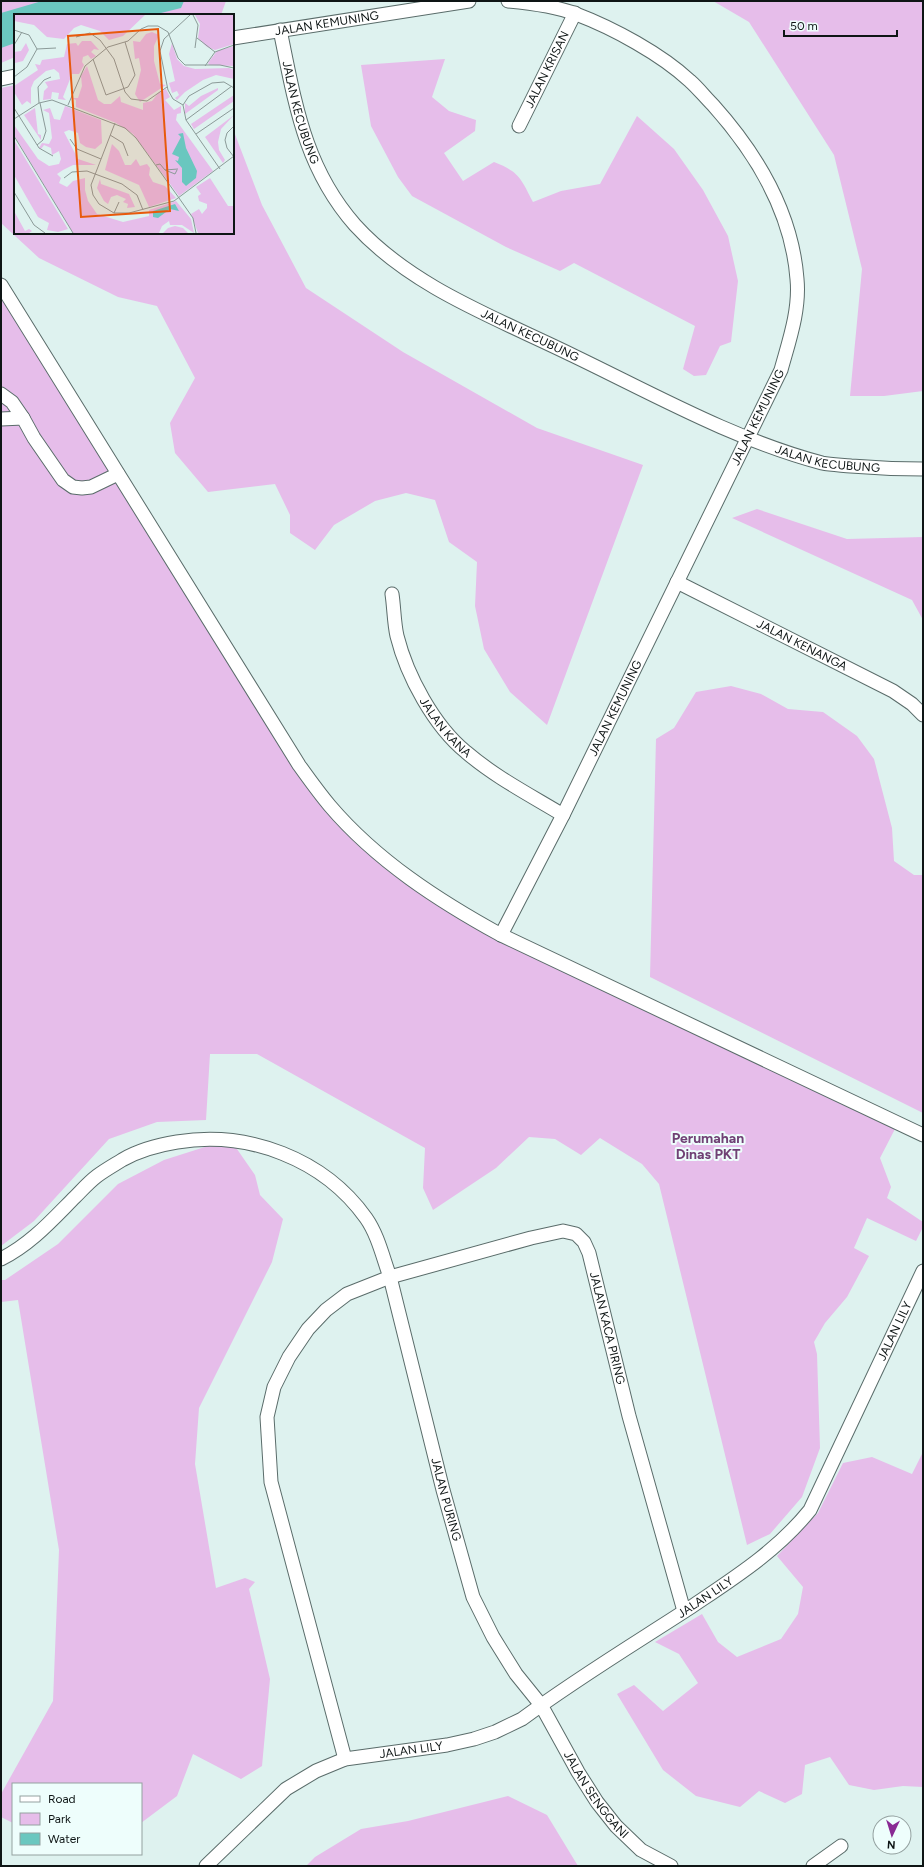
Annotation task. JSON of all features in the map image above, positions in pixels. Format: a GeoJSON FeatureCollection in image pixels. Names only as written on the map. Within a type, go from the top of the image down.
{"type":"FeatureCollection","features":[{"type":"Feature","properties":{"kind":"street","name":"JALAN KEMUNING"},"geometry":{"type":"LineString","coordinates":[[234,38],[469,1]]}},
{"type":"Feature","properties":{"kind":"street","name":"JALAN KEMUNING"},"geometry":{"type":"LineString","coordinates":[[501,935],[563,815],[781,370],[795,319],[798,280],[793,244],[783,212],[756,162],[727,121],[691,81],[662,58],[610,29],[575,13],[534,4],[508,1]]}},
{"type":"Feature","properties":{"kind":"street","name":"JALAN KRISAN"},"geometry":{"type":"LineString","coordinates":[[519,126],[575,13]]}},
{"type":"Feature","properties":{"kind":"street","name":"JALAN KECUBUNG"},"geometry":{"type":"LineString","coordinates":[[280,30],[297,114],[310,154],[326,185],[354,223],[382,252],[421,279],[475,308],[676,405],[770,448],[825,464],[884,469],[923,469]]}},
{"type":"Feature","properties":{"kind":"street"},"geometry":{"type":"LineString","coordinates":[[1,79],[14,76]]}},
{"type":"Feature","properties":{"kind":"street"},"geometry":{"type":"LineString","coordinates":[[1,285],[298,765],[330,806],[360,837],[407,876],[453,908],[501,935],[923,1135]]}},
{"type":"Feature","properties":{"kind":"street"},"geometry":{"type":"LineString","coordinates":[[1,394],[12,402],[34,438],[63,480],[73,487],[91,487],[118,474]]}},
{"type":"Feature","properties":{"kind":"street"},"geometry":{"type":"LineString","coordinates":[[1,419],[23,418]]}},
{"type":"Feature","properties":{"kind":"street","name":"JALAN KENANGA"},"geometry":{"type":"LineString","coordinates":[[677,582],[893,691],[912,704],[923,715]]}},
{"type":"Feature","properties":{"kind":"street","name":"JALAN KANA"},"geometry":{"type":"LineString","coordinates":[[392,594],[397,635],[406,664],[422,696],[442,726],[465,752],[500,777],[563,815]]}},
{"type":"Feature","properties":{"kind":"street","name":"JALAN PURING"},"geometry":{"type":"LineString","coordinates":[[1,1259],[14,1253],[37,1235],[96,1177],[124,1159],[157,1145],[190,1140],[230,1139],[272,1149],[298,1160],[327,1178],[366,1219],[379,1246],[390,1277],[443,1490],[473,1597],[492,1636],[516,1674],[541,1705]]}},
{"type":"Feature","properties":{"kind":"street","name":"JALAN KACA PIRING"},"geometry":{"type":"LineString","coordinates":[[345,1759],[271,1482],[267,1417],[274,1387],[289,1357],[308,1329],[326,1310],[347,1294],[390,1277],[531,1238],[563,1231],[576,1234],[584,1242],[589,1253],[629,1416],[684,1611]]}},
{"type":"Feature","properties":{"kind":"street","name":"JALAN LILY"},"geometry":{"type":"LineString","coordinates":[[206,1866],[286,1789],[316,1771],[345,1759],[447,1745],[474,1739],[495,1732],[522,1719],[738,1575],[774,1549],[794,1530],[810,1510],[923,1271]]}},
{"type":"Feature","properties":{"kind":"street","name":"JALAN SENGGANI"},"geometry":{"type":"LineString","coordinates":[[541,1705],[578,1772],[597,1802],[616,1826],[641,1850],[671,1866]]}},
{"type":"Feature","properties":{"kind":"street"},"geometry":{"type":"LineString","coordinates":[[813,1866],[841,1846]]}},
{"type":"Feature","properties":{"kind":"green space"},"geometry":{"type":"Polygon","coordinates":[[[1,1],[226,1],[221,14],[14,14],[14,57],[1,63],[1,1]]]}},
{"type":"Feature","properties":{"kind":"green space"},"geometry":{"type":"Polygon","coordinates":[[[713,1],[923,1],[923,391],[884,396],[850,396],[862,269],[834,155],[749,22],[713,1]]]}},
{"type":"Feature","properties":{"kind":"green space"},"geometry":{"type":"Polygon","coordinates":[[[445,59],[432,97],[449,111],[476,120],[475,131],[444,153],[463,181],[494,162],[509,169],[519,177],[526,187],[533,202],[561,191],[600,184],[637,116],[674,149],[703,190],[728,236],[738,281],[731,342],[720,346],[706,375],[694,376],[683,369],[695,326],[574,263],[560,271],[506,247],[412,196],[398,177],[371,126],[361,65],[445,59]]]}},
{"type":"Feature","properties":{"kind":"green space"},"geometry":{"type":"Polygon","coordinates":[[[14,85],[14,234],[234,234],[234,132],[262,205],[306,288],[403,352],[537,428],[643,465],[547,725],[510,692],[484,649],[475,606],[477,562],[449,542],[435,500],[406,493],[375,501],[334,525],[315,550],[290,533],[290,515],[275,484],[208,492],[175,453],[170,423],[195,378],[157,306],[118,297],[39,258],[1,223],[1,88],[14,85]]]}},
{"type":"Feature","properties":{"kind":"green space"},"geometry":{"type":"Polygon","coordinates":[[[1,295],[328,808],[455,916],[498,941],[895,1129],[880,1158],[891,1187],[887,1198],[923,1222],[923,1227],[916,1241],[867,1218],[854,1248],[869,1256],[847,1297],[825,1323],[814,1342],[817,1354],[820,1448],[802,1497],[770,1534],[747,1545],[659,1184],[642,1164],[600,1138],[581,1155],[555,1139],[529,1137],[496,1168],[433,1210],[423,1188],[425,1148],[257,1054],[210,1054],[206,1120],[157,1122],[109,1139],[34,1221],[1,1246],[1,295]]]}},
{"type":"Feature","properties":{"kind":"green space"},"geometry":{"type":"Polygon","coordinates":[[[757,509],[847,539],[923,537],[923,620],[912,600],[732,518],[757,509]]]}},
{"type":"Feature","properties":{"kind":"green space"},"geometry":{"type":"Polygon","coordinates":[[[731,686],[761,694],[788,709],[823,712],[857,736],[874,759],[892,828],[894,861],[914,875],[923,875],[923,1113],[650,977],[656,739],[674,728],[696,692],[731,686]]]}},
{"type":"Feature","properties":{"kind":"green space"},"geometry":{"type":"Polygon","coordinates":[[[230,1139],[255,1175],[260,1195],[283,1219],[272,1262],[199,1408],[195,1464],[216,1588],[245,1578],[255,1582],[249,1589],[270,1679],[262,1766],[241,1779],[193,1754],[177,1796],[142,1822],[142,1783],[12,1783],[12,1822],[1,1817],[1,1794],[53,1701],[59,1550],[18,1300],[1,1302],[1,1280],[5,1280],[58,1244],[118,1184],[164,1160],[230,1139]]]}},
{"type":"Feature","properties":{"kind":"green space"},"geometry":{"type":"Polygon","coordinates":[[[923,1452],[923,1787],[903,1786],[874,1790],[849,1785],[830,1757],[805,1765],[802,1794],[785,1803],[759,1791],[740,1807],[696,1796],[663,1770],[617,1694],[634,1685],[663,1711],[698,1683],[679,1654],[655,1642],[702,1614],[718,1642],[737,1657],[781,1639],[798,1614],[803,1587],[777,1556],[818,1513],[843,1463],[872,1457],[912,1474],[923,1452]]]}},
{"type":"Feature","properties":{"kind":"green space"},"geometry":{"type":"Polygon","coordinates":[[[508,1796],[547,1815],[578,1866],[306,1866],[315,1857],[361,1829],[408,1821],[508,1796]]]}},
{"type":"Feature","properties":{"kind":"water"},"geometry":{"type":"Polygon","coordinates":[[[42,1],[184,1],[181,8],[157,14],[14,14],[14,43],[1,48],[1,13],[42,1]]]}},
{"type":"Feature","properties":{"kind":"district","name":"Perumahan Dinas PKT"},"geometry":{"type":"Point","coordinates":[708,1146]}}]}
